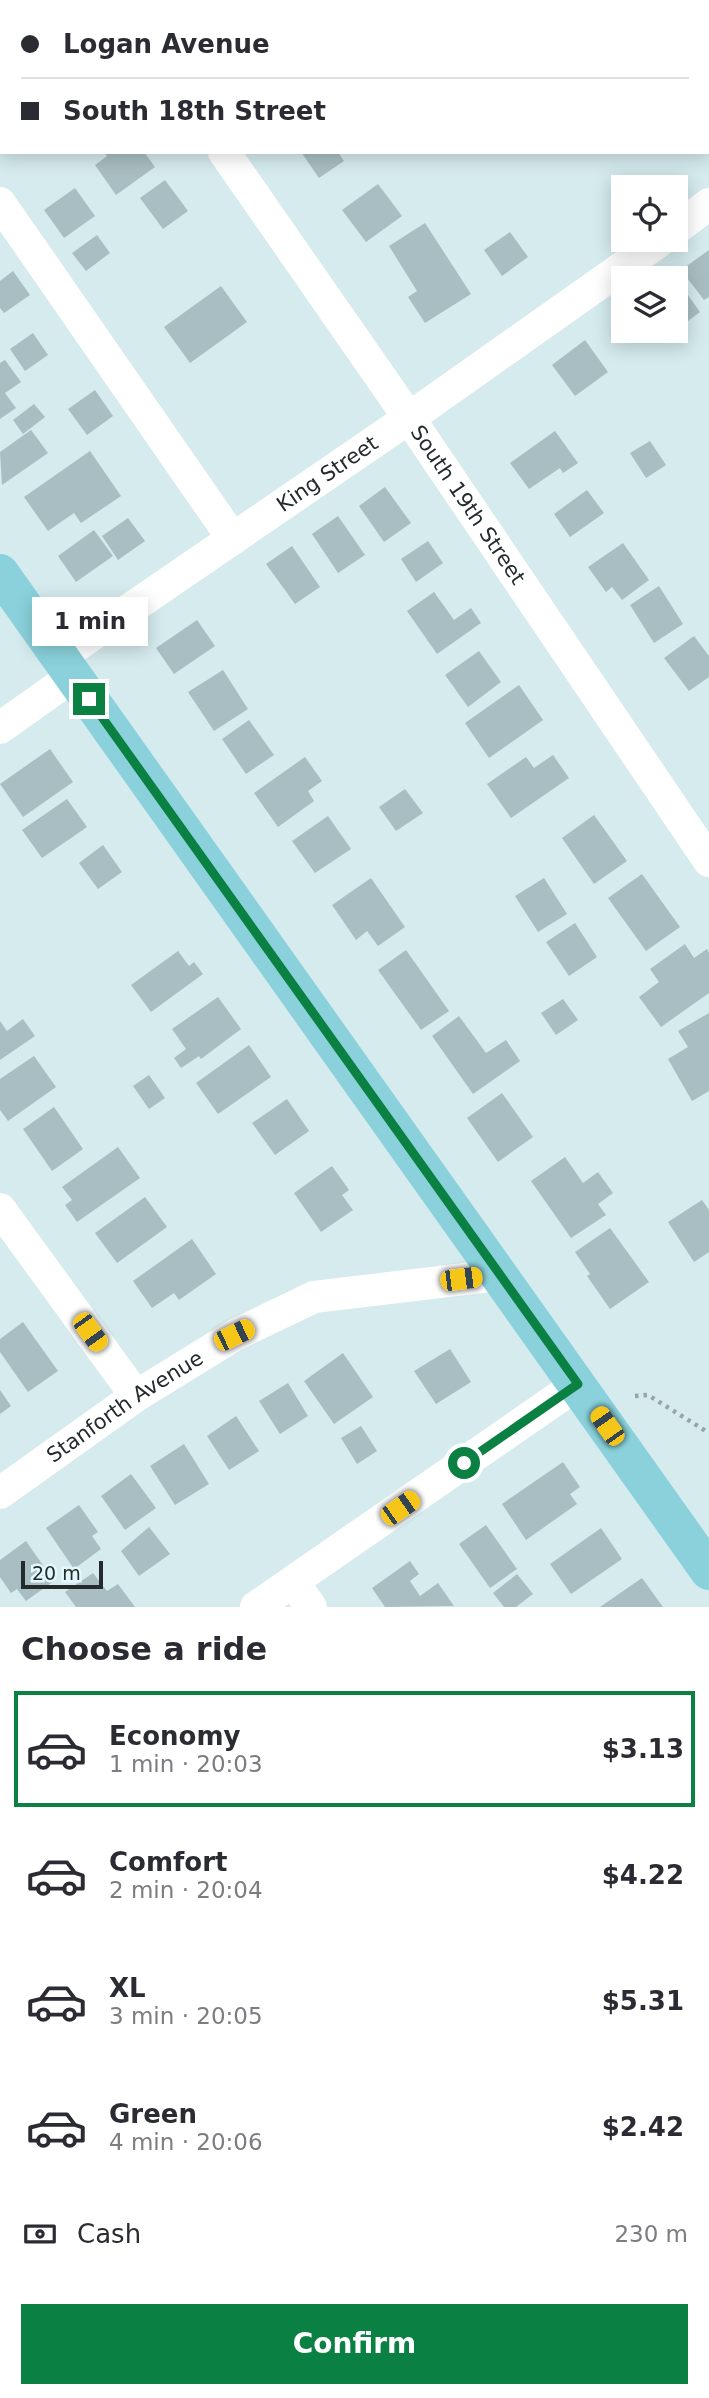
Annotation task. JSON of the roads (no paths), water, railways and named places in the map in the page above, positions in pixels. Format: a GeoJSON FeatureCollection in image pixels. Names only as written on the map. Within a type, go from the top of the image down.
{"type":"FeatureCollection","features":[{"type":"Feature","properties":{"kind":"main road"},"geometry":{"type":"LineString","coordinates":[[0,573],[709,1571]]}},
{"type":"Feature","properties":{"kind":"street","name":"South 19th Street"},"geometry":{"type":"LineString","coordinates":[[225,154],[409,418],[709,861]]}},
{"type":"Feature","properties":{"kind":"street"},"geometry":{"type":"LineString","coordinates":[[0,203],[233,539]]}},
{"type":"Feature","properties":{"kind":"street"},"geometry":{"type":"LineString","coordinates":[[688,220],[709,204]]}},
{"type":"Feature","properties":{"kind":"street","name":"King Street"},"geometry":{"type":"LineString","coordinates":[[0,728],[67,667],[233,539],[644,252]]}},
{"type":"Feature","properties":{"kind":"street"},"geometry":{"type":"LineString","coordinates":[[0,1209],[136,1396]]}},
{"type":"Feature","properties":{"kind":"street","name":"Stanforth Avenue"},"geometry":{"type":"LineString","coordinates":[[0,1493],[136,1396],[234,1335],[314,1297],[498,1275]]}},
{"type":"Feature","properties":{"kind":"street"},"geometry":{"type":"LineString","coordinates":[[256,1607],[578,1384]]}},
{"type":"Feature","properties":{"kind":"street"},"geometry":{"type":"LineString","coordinates":[[293,1581],[311,1607]]}}]}
